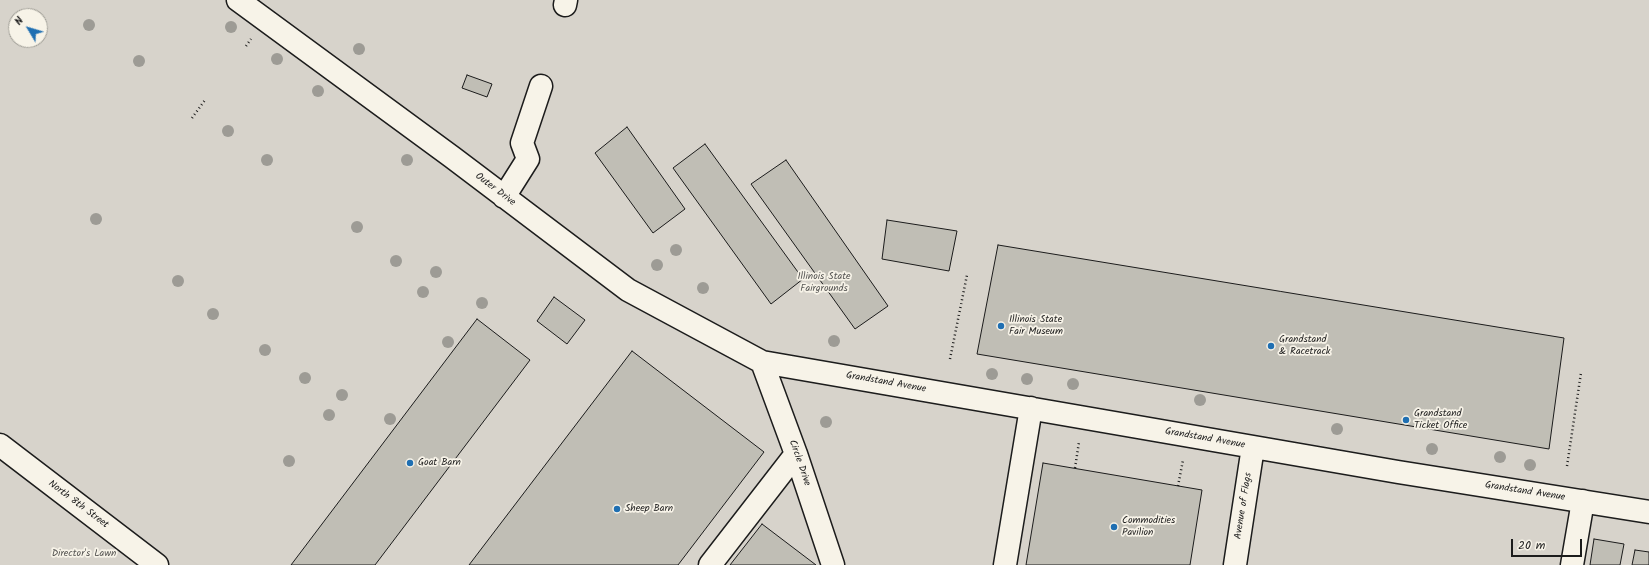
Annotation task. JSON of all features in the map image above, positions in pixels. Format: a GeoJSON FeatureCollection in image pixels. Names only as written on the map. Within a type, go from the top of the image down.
{"type":"FeatureCollection","features":[{"type":"Feature","properties":{"kind":"street","name":"Outer Drive"},"geometry":{"type":"LineString","coordinates":[[238,0],[628,290],[762,362]]}},
{"type":"Feature","properties":{"kind":"street"},"geometry":{"type":"LineString","coordinates":[[504,197],[528,158],[522,143],[541,86]]}},
{"type":"Feature","properties":{"kind":"street","name":"Grandstand Avenue"},"geometry":{"type":"LineString","coordinates":[[762,362],[1398,472],[1649,512]]}},
{"type":"Feature","properties":{"kind":"street","name":"Circle Drive"},"geometry":{"type":"LineString","coordinates":[[762,362],[796,454],[833,565]]}},
{"type":"Feature","properties":{"kind":"street"},"geometry":{"type":"LineString","coordinates":[[1004,565],[1031,408]]}},
{"type":"Feature","properties":{"kind":"street","name":"North 8th Street"},"geometry":{"type":"LineString","coordinates":[[0,445],[157,565]]}},
{"type":"Feature","properties":{"kind":"street","name":"Avenue of Flags"},"geometry":{"type":"LineString","coordinates":[[1235,565],[1253,447]]}},
{"type":"Feature","properties":{"kind":"street"},"geometry":{"type":"LineString","coordinates":[[710,565],[796,454]]}},
{"type":"Feature","properties":{"kind":"street"},"geometry":{"type":"LineString","coordinates":[[1572,565],[1583,501]]}},
{"type":"Feature","properties":{"kind":"path"},"geometry":{"type":"LineString","coordinates":[[192,118],[205,100]]}},
{"type":"Feature","properties":{"kind":"path"},"geometry":{"type":"LineString","coordinates":[[950,360],[967,275]]}},
{"type":"Feature","properties":{"kind":"path"},"geometry":{"type":"LineString","coordinates":[[1567,466],[1581,373]]}},
{"type":"Feature","properties":{"kind":"path"},"geometry":{"type":"LineString","coordinates":[[1075,468],[1079,442]]}},
{"type":"Feature","properties":{"kind":"path"},"geometry":{"type":"LineString","coordinates":[[1178,486],[1183,460]]}},
{"type":"Feature","properties":{"kind":"green space","name":"Illinois State Fairgrounds"},"geometry":{"type":"Polygon","coordinates":[[[0,0],[1649,0],[1649,565],[0,565],[0,0]]]}},
{"type":"Feature","properties":{"kind":"building"},"geometry":{"type":"Polygon","coordinates":[[[467,75],[492,84],[487,97],[462,88],[467,75]]]}},
{"type":"Feature","properties":{"kind":"building"},"geometry":{"type":"Polygon","coordinates":[[[627,127],[685,209],[653,233],[595,153],[627,127]]]}},
{"type":"Feature","properties":{"kind":"building"},"geometry":{"type":"Polygon","coordinates":[[[705,144],[803,279],[771,304],[673,168],[705,144]]]}},
{"type":"Feature","properties":{"kind":"building"},"geometry":{"type":"Polygon","coordinates":[[[786,160],[888,306],[855,329],[751,184],[786,160]]]}},
{"type":"Feature","properties":{"kind":"building"},"geometry":{"type":"Polygon","coordinates":[[[887,220],[957,231],[949,271],[882,259],[887,220]]]}},
{"type":"Feature","properties":{"kind":"building","name":"Grandstand & Racetrack"},"geometry":{"type":"Polygon","coordinates":[[[998,245],[1564,338],[1549,449],[977,354],[998,245]]]}},
{"type":"Feature","properties":{"kind":"building"},"geometry":{"type":"Polygon","coordinates":[[[554,297],[585,320],[567,344],[537,321],[554,297]]]}},
{"type":"Feature","properties":{"kind":"building","name":"Goat Barn"},"geometry":{"type":"Polygon","coordinates":[[[477,319],[530,360],[375,565],[291,565],[477,319]]]}},
{"type":"Feature","properties":{"kind":"building","name":"Sheep Barn"},"geometry":{"type":"Polygon","coordinates":[[[632,351],[764,452],[678,565],[469,565],[632,351]]]}},
{"type":"Feature","properties":{"kind":"building","name":"Commodities Pavilion"},"geometry":{"type":"Polygon","coordinates":[[[1043,463],[1202,490],[1190,565],[1026,565],[1043,463]]]}},
{"type":"Feature","properties":{"kind":"building"},"geometry":{"type":"Polygon","coordinates":[[[762,524],[816,565],[730,565],[762,524]]]}},
{"type":"Feature","properties":{"kind":"building"},"geometry":{"type":"Polygon","coordinates":[[[1594,539],[1624,544],[1620,565],[1590,565],[1594,539]]]}},
{"type":"Feature","properties":{"kind":"building"},"geometry":{"type":"Polygon","coordinates":[[[1635,550],[1649,552],[1649,565],[1632,565],[1635,550]]]}},
{"type":"Feature","properties":{"kind":"place","name":"Illinois State Fair Museum"},"geometry":{"type":"Point","coordinates":[1001,326]}},
{"type":"Feature","properties":{"kind":"place","name":"Grandstand & Racetrack"},"geometry":{"type":"Point","coordinates":[1271,346]}},
{"type":"Feature","properties":{"kind":"place","name":"Grandstand Ticket Office"},"geometry":{"type":"Point","coordinates":[1406,420]}},
{"type":"Feature","properties":{"kind":"place","name":"Goat Barn"},"geometry":{"type":"Point","coordinates":[410,463]}},
{"type":"Feature","properties":{"kind":"place","name":"Sheep Barn"},"geometry":{"type":"Point","coordinates":[617,509]}},
{"type":"Feature","properties":{"kind":"place","name":"Commodities Pavilion"},"geometry":{"type":"Point","coordinates":[1114,527]}},
{"type":"Feature","properties":{"kind":"park label","name":"Director's Lawn"},"geometry":{"type":"Point","coordinates":[84,554]}}]}
